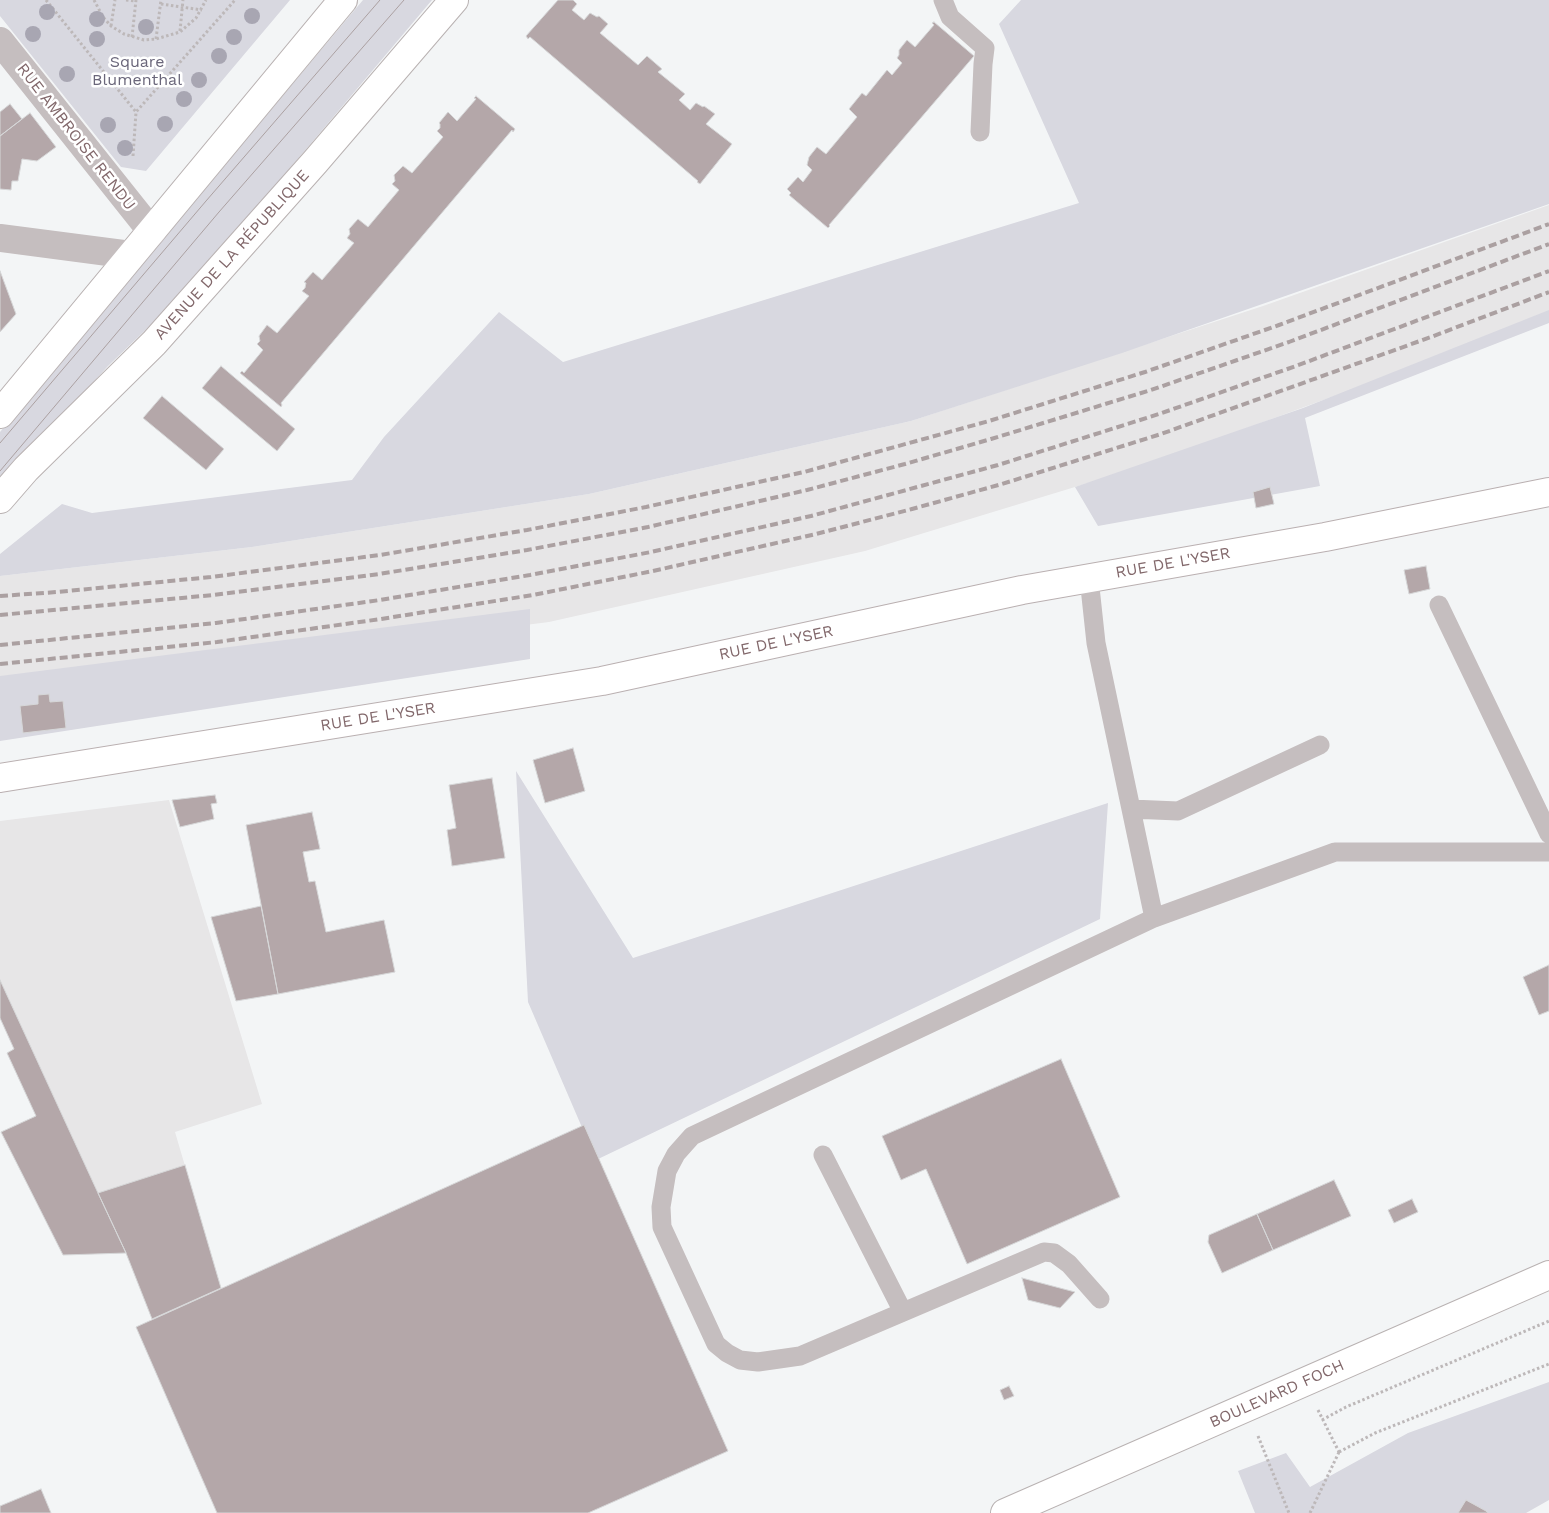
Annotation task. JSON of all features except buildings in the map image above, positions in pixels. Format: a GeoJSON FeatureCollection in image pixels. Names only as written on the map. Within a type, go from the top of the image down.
{"type":"FeatureCollection","features":[{"type":"Feature","properties":{"kind":"main road"},"geometry":{"type":"LineString","coordinates":[[0,414],[343,0]]}},
{"type":"Feature","properties":{"kind":"main road","name":"AVENUE DE LA RÉPUBLIQUE"},"geometry":{"type":"LineString","coordinates":[[0,499],[26,469],[154,343],[316,162],[454,0]]}},
{"type":"Feature","properties":{"kind":"main road","name":"RUE DE L'YSER"},"geometry":{"type":"LineString","coordinates":[[0,778],[602,681],[1022,590],[1324,537],[1549,492]]}},
{"type":"Feature","properties":{"kind":"main road","name":"BOULEVARD FOCH"},"geometry":{"type":"LineString","coordinates":[[1005,1513],[1549,1275]]}},
{"type":"Feature","properties":{"kind":"street","name":"RUE AMBROISE RENDU"},"geometry":{"type":"LineString","coordinates":[[0,41],[152,232]]}},
{"type":"Feature","properties":{"kind":"street"},"geometry":{"type":"LineString","coordinates":[[0,238],[131,255]]}},
{"type":"Feature","properties":{"kind":"lane"},"geometry":{"type":"LineString","coordinates":[[943,0],[950,17],[985,48],[980,132]]}},
{"type":"Feature","properties":{"kind":"lane"},"geometry":{"type":"LineString","coordinates":[[1089,578],[1096,643],[1154,918]]}},
{"type":"Feature","properties":{"kind":"lane"},"geometry":{"type":"LineString","coordinates":[[1439,604],[1549,834]]}},
{"type":"Feature","properties":{"kind":"lane"},"geometry":{"type":"LineString","coordinates":[[1131,809],[1178,812],[1320,745]]}},
{"type":"Feature","properties":{"kind":"lane"},"geometry":{"type":"LineString","coordinates":[[1100,1299],[1069,1264],[1054,1253],[1044,1252],[800,1356],[758,1362],[740,1360],[716,1344],[662,1227],[661,1207],[667,1171],[676,1154],[692,1136],[1154,918],[1335,852],[1549,852]]}},
{"type":"Feature","properties":{"kind":"lane"},"geometry":{"type":"LineString","coordinates":[[824,1155],[903,1312]]}},
{"type":"Feature","properties":{"kind":"path"},"geometry":{"type":"LineString","coordinates":[[46,0],[136,112],[235,0]]}},
{"type":"Feature","properties":{"kind":"path"},"geometry":{"type":"LineString","coordinates":[[94,0],[100,12],[111,26],[132,37],[144,40],[156,40],[180,32],[202,10],[206,0]]}},
{"type":"Feature","properties":{"kind":"path"},"geometry":{"type":"LineString","coordinates":[[111,26],[114,0]]}},
{"type":"Feature","properties":{"kind":"path"},"geometry":{"type":"LineString","coordinates":[[126,0],[136,1],[132,37]]}},
{"type":"Feature","properties":{"kind":"path"},"geometry":{"type":"LineString","coordinates":[[180,32],[183,0]]}},
{"type":"Feature","properties":{"kind":"path"},"geometry":{"type":"LineString","coordinates":[[156,40],[161,2],[202,10]]}},
{"type":"Feature","properties":{"kind":"path"},"geometry":{"type":"LineString","coordinates":[[1339,1452],[1322,1420],[1346,1407],[1549,1321]]}},
{"type":"Feature","properties":{"kind":"path"},"geometry":{"type":"LineString","coordinates":[[1310,1513],[1339,1452],[1375,1433],[1549,1364]]}},
{"type":"Feature","properties":{"kind":"path"},"geometry":{"type":"LineString","coordinates":[[1255,1428],[1289,1513]]}},
{"type":"Feature","properties":{"kind":"shaded area"},"geometry":{"type":"Polygon","coordinates":[[[1549,205],[1549,317],[1160,460],[1075,487],[865,551],[549,622],[210,665],[0,681],[0,576],[252,547],[589,494],[911,421],[1263,306],[1549,205]]]}},
{"type":"Feature","properties":{"kind":"shaded area"},"geometry":{"type":"Polygon","coordinates":[[[169,800],[262,1104],[175,1132],[221,1288],[152,1319],[126,1253],[0,980],[0,821],[169,800]]]}},
{"type":"Feature","properties":{"kind":"green space","name":"Square Blumenthal"},"geometry":{"type":"Polygon","coordinates":[[[0,0],[290,0],[146,171],[121,167],[0,16],[0,0]]]}},
{"type":"Feature","properties":{"kind":"green space"},"geometry":{"type":"Polygon","coordinates":[[[363,0],[432,0],[189,288],[108,366],[0,485],[0,432],[363,0]]]}},
{"type":"Feature","properties":{"kind":"green space"},"geometry":{"type":"Polygon","coordinates":[[[1021,0],[1549,0],[1549,204],[1122,353],[911,421],[589,494],[252,547],[0,576],[0,554],[62,504],[92,513],[352,480],[384,437],[499,312],[563,362],[1079,203],[999,24],[1021,0]]]}},
{"type":"Feature","properties":{"kind":"green space"},"geometry":{"type":"Polygon","coordinates":[[[1549,310],[1549,323],[1305,418],[1320,486],[1098,526],[1075,487],[1303,408],[1549,310]]]}},
{"type":"Feature","properties":{"kind":"green space"},"geometry":{"type":"Polygon","coordinates":[[[530,609],[530,659],[0,741],[0,676],[530,609]]]}},
{"type":"Feature","properties":{"kind":"green space"},"geometry":{"type":"Polygon","coordinates":[[[516,771],[633,958],[1108,803],[1100,919],[596,1160],[528,1002],[516,771]]]}},
{"type":"Feature","properties":{"kind":"green space"},"geometry":{"type":"Polygon","coordinates":[[[1549,1382],[1549,1500],[1526,1513],[1488,1513],[1466,1500],[1458,1513],[1255,1513],[1238,1471],[1286,1453],[1310,1487],[1408,1433],[1549,1382]]]}},
{"type":"Feature","properties":{"kind":"tram line"},"geometry":{"type":"LineString","coordinates":[[0,443],[380,0]]}},
{"type":"Feature","properties":{"kind":"tram line"},"geometry":{"type":"LineString","coordinates":[[0,471],[219,212],[404,0]]}},
{"type":"Feature","properties":{"kind":"railway"},"geometry":{"type":"LineString","coordinates":[[0,596],[211,577],[380,555],[527,530],[646,507],[804,472],[989,421],[1145,372],[1279,325],[1549,224]]}},
{"type":"Feature","properties":{"kind":"railway"},"geometry":{"type":"LineString","coordinates":[[0,615],[213,595],[379,574],[527,550],[648,527],[807,490],[905,464],[1151,390],[1289,342],[1549,244]]}},
{"type":"Feature","properties":{"kind":"railway"},"geometry":{"type":"LineString","coordinates":[[0,645],[216,623],[380,600],[530,575],[651,552],[811,516],[998,465],[1159,414],[1296,366],[1549,271]]}},
{"type":"Feature","properties":{"kind":"railway"},"geometry":{"type":"LineString","coordinates":[[0,664],[217,642],[533,595],[653,571],[816,534],[1002,484],[1161,434],[1431,337],[1549,292]]}}]}
